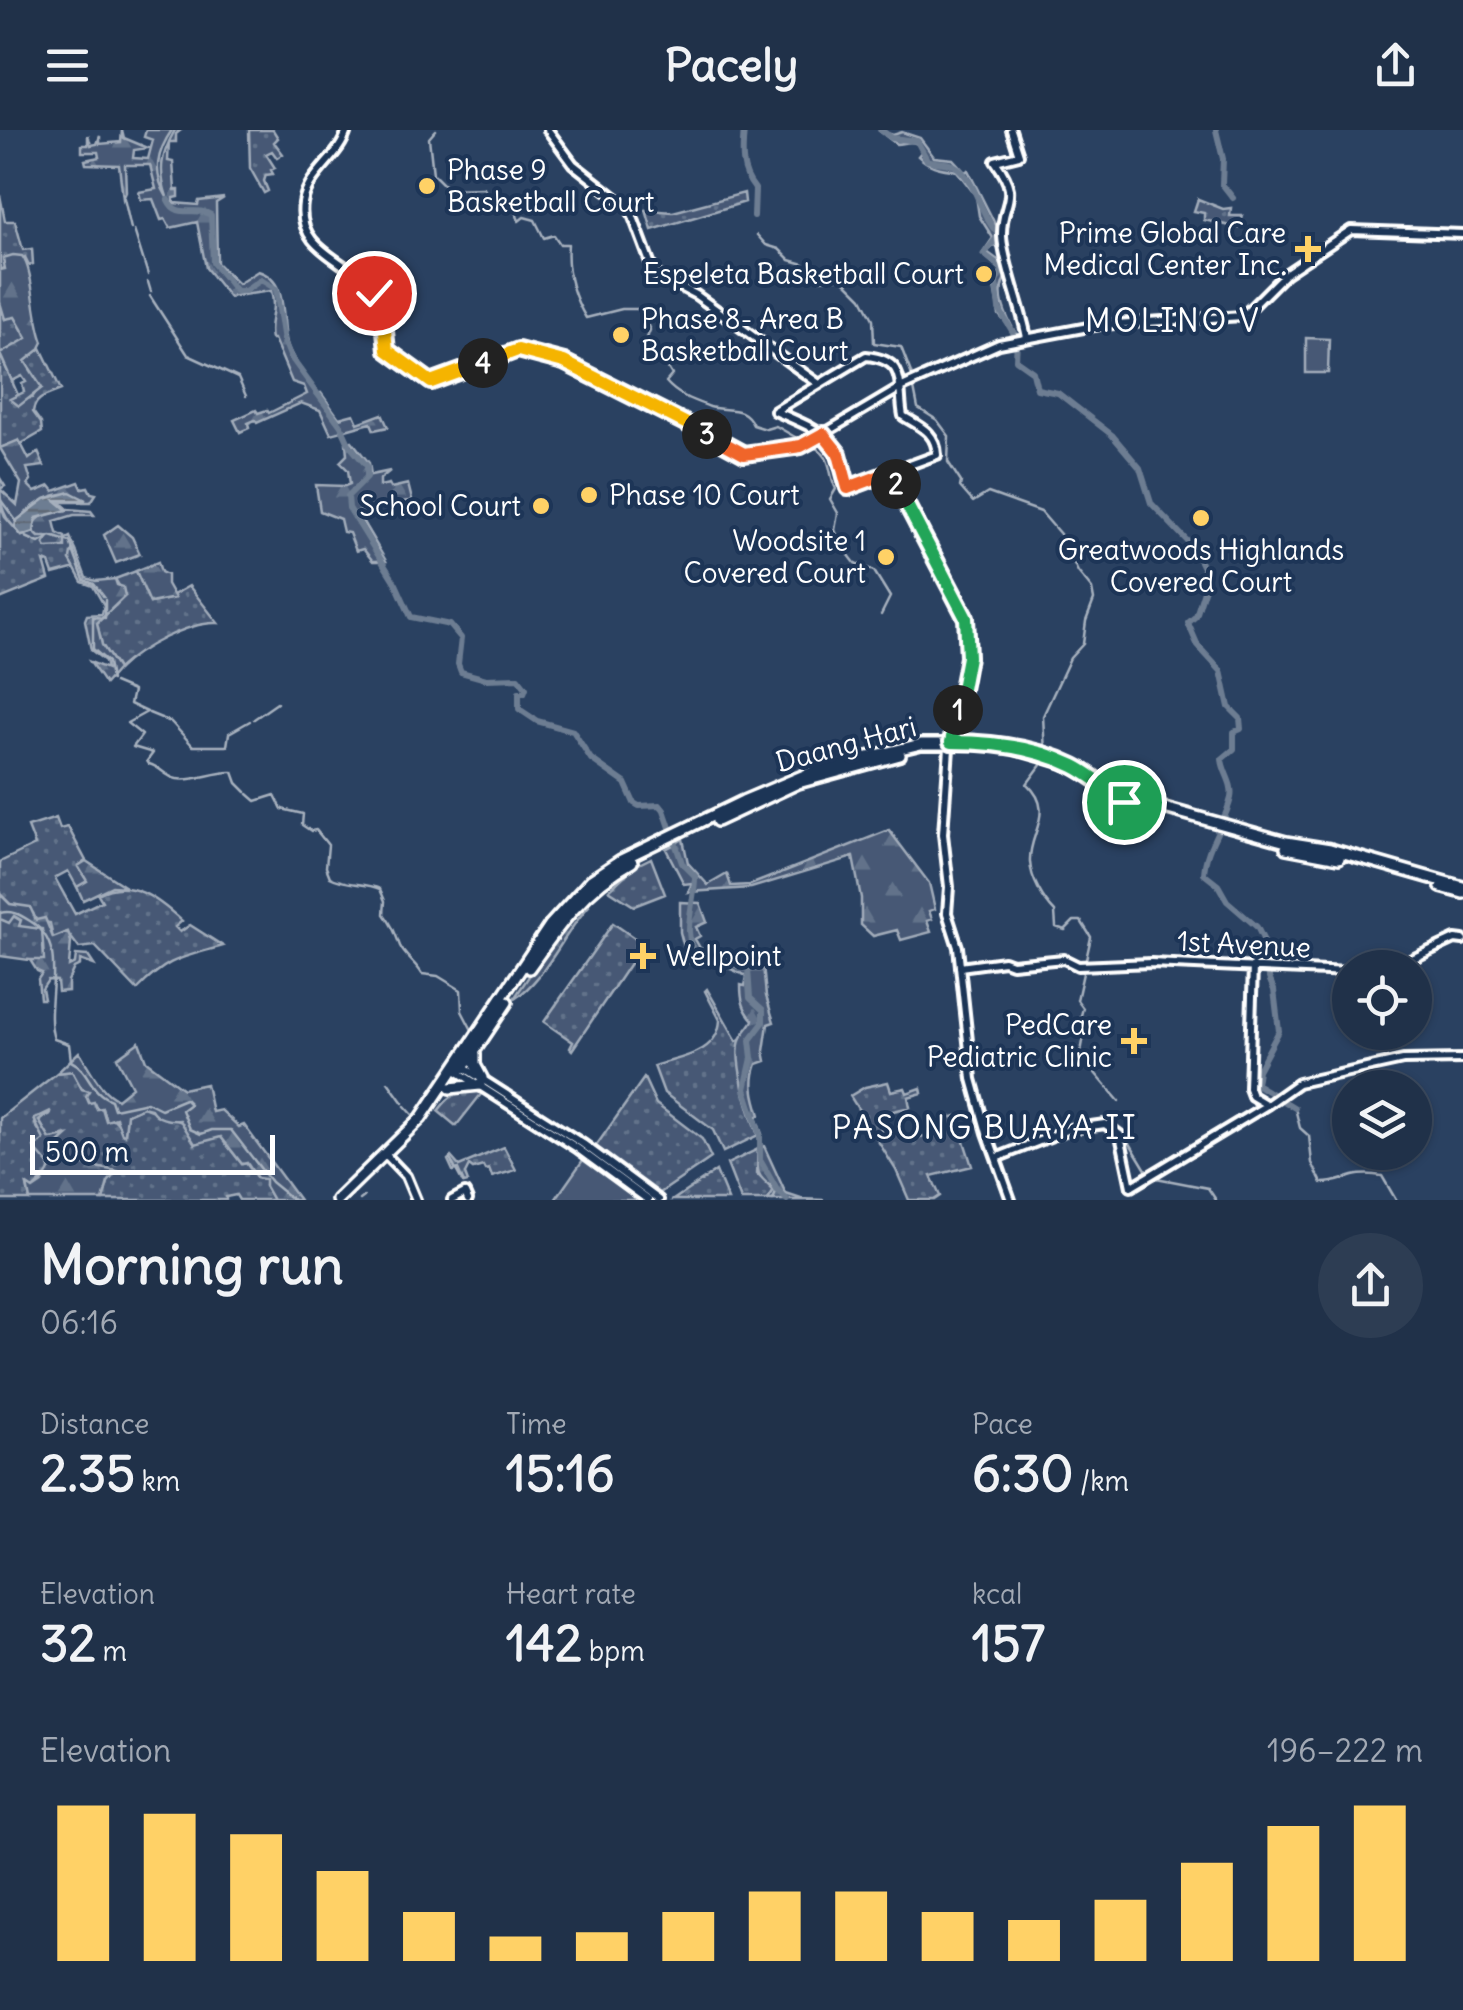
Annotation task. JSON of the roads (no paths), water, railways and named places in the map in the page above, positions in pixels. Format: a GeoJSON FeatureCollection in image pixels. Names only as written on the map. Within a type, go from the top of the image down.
{"type":"FeatureCollection","features":[{"type":"Feature","properties":{"kind":"main road","name":"Daang Hari"},"geometry":{"type":"LineString","coordinates":[[345,1200],[426,1121],[550,925],[601,872],[771,788],[819,769],[921,744],[999,750],[1051,762],[1074,772],[1108,796],[1285,848],[1323,851],[1463,890]]}},
{"type":"Feature","properties":{"kind":"main road","name":"Daang Hari"},"geometry":{"type":"LineString","coordinates":[[336,1200],[388,1157],[421,1118],[475,1051],[576,904],[606,877],[666,842]]}},
{"type":"Feature","properties":{"kind":"main road"},"geometry":{"type":"LineString","coordinates":[[450,1088],[481,1081],[475,1051]]}},
{"type":"Feature","properties":{"kind":"street"},"geometry":{"type":"LineString","coordinates":[[347,130],[341,145],[318,170],[306,192],[303,223],[314,243],[374,293],[384,322],[387,350],[431,382],[518,350],[531,352],[564,362],[744,454],[806,443],[902,387],[988,348],[1020,339],[1099,325],[1243,316],[1284,274],[1350,230],[1463,234]]}},
{"type":"Feature","properties":{"kind":"street"},"geometry":{"type":"LineString","coordinates":[[548,130],[572,164],[630,209],[654,273],[696,295],[819,384]]}},
{"type":"Feature","properties":{"kind":"street"},"geometry":{"type":"LineString","coordinates":[[1011,130],[1018,155],[995,160],[1007,178],[1011,197],[1002,236],[1020,339]]}},
{"type":"Feature","properties":{"kind":"street"},"geometry":{"type":"LineString","coordinates":[[866,356],[891,363],[902,387],[903,416],[929,432],[937,455],[848,488],[839,454],[823,434],[776,411],[819,384],[866,356]]}},
{"type":"Feature","properties":{"kind":"street"},"geometry":{"type":"LineString","coordinates":[[891,472],[964,612],[968,628],[968,664],[950,745],[943,834],[949,884],[947,913],[956,936],[972,1077],[1011,1200]]}},
{"type":"Feature","properties":{"kind":"street"},"geometry":{"type":"LineString","coordinates":[[1430,950],[1448,941],[1463,940]]}},
{"type":"Feature","properties":{"kind":"street","name":"1st Avenue"},"geometry":{"type":"LineString","coordinates":[[960,967],[1064,959],[1081,966],[1136,962],[1332,971]]}},
{"type":"Feature","properties":{"kind":"street"},"geometry":{"type":"LineString","coordinates":[[1253,966],[1249,1079],[1252,1096],[1268,1105]]}},
{"type":"Feature","properties":{"kind":"street"},"geometry":{"type":"LineString","coordinates":[[996,1158],[1070,1128],[1106,1124],[1120,1135],[1131,1188],[1302,1082],[1391,1062],[1463,1060]]}},
{"type":"Feature","properties":{"kind":"street"},"geometry":{"type":"LineString","coordinates":[[460,1069],[583,1144],[659,1200]]}},
{"type":"Feature","properties":{"kind":"street"},"geometry":{"type":"LineString","coordinates":[[481,1081],[648,1200]]}},
{"type":"Feature","properties":{"kind":"street"},"geometry":{"type":"LineString","coordinates":[[388,1157],[406,1176],[416,1200]]}},
{"type":"Feature","properties":{"kind":"street"},"geometry":{"type":"LineString","coordinates":[[452,1200],[465,1193],[468,1200]]}},
{"type":"Feature","properties":{"kind":"waterway"},"geometry":{"type":"LineString","coordinates":[[436,130],[429,138],[433,174],[448,189],[484,188],[489,202],[515,210],[519,221],[524,217],[535,220],[544,238],[554,235],[560,244],[568,244],[571,280],[586,318],[640,309],[650,330],[644,346],[646,353],[666,365],[672,375],[666,382],[676,391],[710,407],[740,411],[753,425],[766,429],[776,426],[802,441]]}},
{"type":"Feature","properties":{"kind":"waterway"},"geometry":{"type":"LineString","coordinates":[[744,130],[743,161],[755,189],[754,216]]}},
{"type":"Feature","properties":{"kind":"waterway"},"geometry":{"type":"LineString","coordinates":[[881,130],[892,138],[917,141],[927,160],[951,164],[965,175],[999,235],[984,254],[1003,269],[996,282],[999,309],[1017,339],[1016,360],[1033,372],[1037,389],[1058,393],[1112,435],[1140,468],[1151,503],[1193,547],[1208,578],[1196,616],[1188,623],[1198,646],[1221,671],[1229,707],[1240,718],[1241,729],[1234,732],[1234,749],[1222,759],[1231,798],[1204,874],[1257,927],[1270,953],[1269,978],[1279,1031],[1258,1070],[1256,1084],[1295,1108]]}},
{"type":"Feature","properties":{"kind":"waterway"},"geometry":{"type":"LineString","coordinates":[[1216,130],[1223,159],[1222,184],[1233,198]]}},
{"type":"Feature","properties":{"kind":"waterway"},"geometry":{"type":"LineString","coordinates":[[123,194],[131,229]]}},
{"type":"Feature","properties":{"kind":"waterway"},"geometry":{"type":"LineString","coordinates":[[168,200],[176,209],[211,215],[213,263],[236,291],[245,291],[261,280],[276,289],[290,356],[367,466],[367,477],[348,496],[349,508],[396,584],[411,617],[450,625],[461,638],[461,672],[486,679],[518,678],[526,688],[519,693],[519,709],[537,721],[573,731],[591,759],[625,783],[634,803],[660,805],[664,810],[682,863],[695,876],[689,928],[692,947],[698,955],[748,969],[750,998],[763,1010],[763,1023],[750,1040],[752,1058],[745,1089],[760,1135],[760,1160],[787,1200]]}},
{"type":"Feature","properties":{"kind":"waterway"},"geometry":{"type":"LineString","coordinates":[[134,230],[148,275]]}},
{"type":"Feature","properties":{"kind":"waterway"},"geometry":{"type":"LineString","coordinates":[[757,235],[790,260],[804,264],[819,280],[842,278],[862,298],[873,319],[874,343],[901,347],[918,408],[937,420],[949,436],[948,462],[961,482],[960,487],[973,502],[988,493],[1041,512],[1060,534],[1078,572],[1092,589],[1094,600],[1083,644],[1070,658],[1043,716],[1045,753]]}},
{"type":"Feature","properties":{"kind":"waterway"},"geometry":{"type":"LineString","coordinates":[[148,282],[151,292]]}},
{"type":"Feature","properties":{"kind":"waterway"},"geometry":{"type":"LineString","coordinates":[[150,296],[188,355],[238,378],[246,396]]}},
{"type":"Feature","properties":{"kind":"waterway"},"geometry":{"type":"LineString","coordinates":[[809,444],[828,463],[836,489],[830,499],[838,513],[835,530],[842,546],[855,563],[874,571],[890,597],[881,615]]}},
{"type":"Feature","properties":{"kind":"waterway"},"geometry":{"type":"LineString","coordinates":[[0,499],[17,522]]}},
{"type":"Feature","properties":{"kind":"waterway"},"geometry":{"type":"LineString","coordinates":[[26,537],[39,543],[51,536],[70,542],[84,580],[94,584],[104,597]]}},
{"type":"Feature","properties":{"kind":"waterway"},"geometry":{"type":"LineString","coordinates":[[105,600],[105,618],[93,617],[93,649],[108,662],[111,680]]}},
{"type":"Feature","properties":{"kind":"waterway"},"geometry":{"type":"LineString","coordinates":[[114,683],[133,691],[130,704],[147,712],[127,723],[142,735],[133,747],[153,753],[149,764],[177,779],[233,772],[246,792]]}},
{"type":"Feature","properties":{"kind":"waterway"},"geometry":{"type":"LineString","coordinates":[[254,719],[277,703]]}},
{"type":"Feature","properties":{"kind":"waterway"},"geometry":{"type":"LineString","coordinates":[[149,713],[171,722],[193,746],[227,746],[229,733],[250,721]]}},
{"type":"Feature","properties":{"kind":"waterway"},"geometry":{"type":"LineString","coordinates":[[1044,761],[1027,784],[1036,794],[1041,813],[1031,851],[1031,869],[1038,889],[1055,912],[1056,927],[1065,930],[1074,921],[1081,921],[1091,937],[1077,1000],[1083,1008],[1081,1052],[1119,1101]]}},
{"type":"Feature","properties":{"kind":"waterway"},"geometry":{"type":"LineString","coordinates":[[248,794],[256,801],[275,795],[282,809],[303,814],[302,825],[316,830],[328,845],[326,867],[330,877],[380,889],[385,901],[384,914],[402,950],[422,974],[438,976],[461,990],[462,1011],[473,1032]]}},
{"type":"Feature","properties":{"kind":"waterway"},"geometry":{"type":"LineString","coordinates":[[0,913],[19,915],[43,932],[53,960],[54,1039],[69,1044],[71,1061],[98,1092],[111,1100],[114,1109],[147,1102],[161,1109],[185,1099],[190,1104],[182,1110],[190,1129],[201,1134],[231,1130],[271,1182],[293,1200]]}},
{"type":"Feature","properties":{"kind":"waterway"},"geometry":{"type":"LineString","coordinates":[[388,1082],[403,1103]]}},
{"type":"Feature","properties":{"kind":"waterway"},"geometry":{"type":"LineString","coordinates":[[405,1106],[415,1117]]}},
{"type":"Feature","properties":{"kind":"waterway"},"geometry":{"type":"LineString","coordinates":[[1295,1108],[1300,1128],[1309,1136],[1312,1163],[1322,1183],[1363,1175],[1382,1176],[1396,1200]]}},
{"type":"Feature","properties":{"kind":"waterway"},"geometry":{"type":"LineString","coordinates":[[1128,1140],[1148,1173]]}},
{"type":"Feature","properties":{"kind":"waterway"},"geometry":{"type":"LineString","coordinates":[[450,1159],[463,1183]]}},
{"type":"Feature","properties":{"kind":"waterway"},"geometry":{"type":"LineString","coordinates":[[1151,1177],[1208,1188],[1216,1200]]}},
{"type":"Feature","properties":{"kind":"waterway"},"geometry":{"type":"LineString","coordinates":[[773,1200],[777,1190]]}},
{"type":"Feature","properties":{"kind":"waterway"},"geometry":{"type":"LineString","coordinates":[[360,1200],[364,1197]]}},
{"type":"Feature","properties":{"kind":"place","name":"Phase 9 Basketball Court"},"geometry":{"type":"Point","coordinates":[427,186]}},
{"type":"Feature","properties":{"kind":"place","name":"Prime Global Care Medical Center Inc."},"geometry":{"type":"Point","coordinates":[1308,249]}},
{"type":"Feature","properties":{"kind":"place","name":"Espeleta Basketball Court"},"geometry":{"type":"Point","coordinates":[984,274]}},
{"type":"Feature","properties":{"kind":"place","name":"Phase 8- Area B Basketball Court"},"geometry":{"type":"Point","coordinates":[621,335]}},
{"type":"Feature","properties":{"kind":"place","name":"Phase 10 Court"},"geometry":{"type":"Point","coordinates":[589,495]}},
{"type":"Feature","properties":{"kind":"place","name":"School Court"},"geometry":{"type":"Point","coordinates":[541,506]}},
{"type":"Feature","properties":{"kind":"place","name":"Greatwoods Highlands Covered Court"},"geometry":{"type":"Point","coordinates":[1201,518]}},
{"type":"Feature","properties":{"kind":"place","name":"Woodsite 1 Covered Court"},"geometry":{"type":"Point","coordinates":[886,557]}},
{"type":"Feature","properties":{"kind":"place","name":"Wellpoint"},"geometry":{"type":"Point","coordinates":[643,956]}},
{"type":"Feature","properties":{"kind":"place","name":"PedCare Pediatric Clinic"},"geometry":{"type":"Point","coordinates":[1134,1041]}},
{"type":"Feature","properties":{"kind":"district","name":"MOLINO V"},"geometry":{"type":"Point","coordinates":[1173,321]}},
{"type":"Feature","properties":{"kind":"district","name":"PASONG BUAYA II"},"geometry":{"type":"Point","coordinates":[985,1128]}}]}
